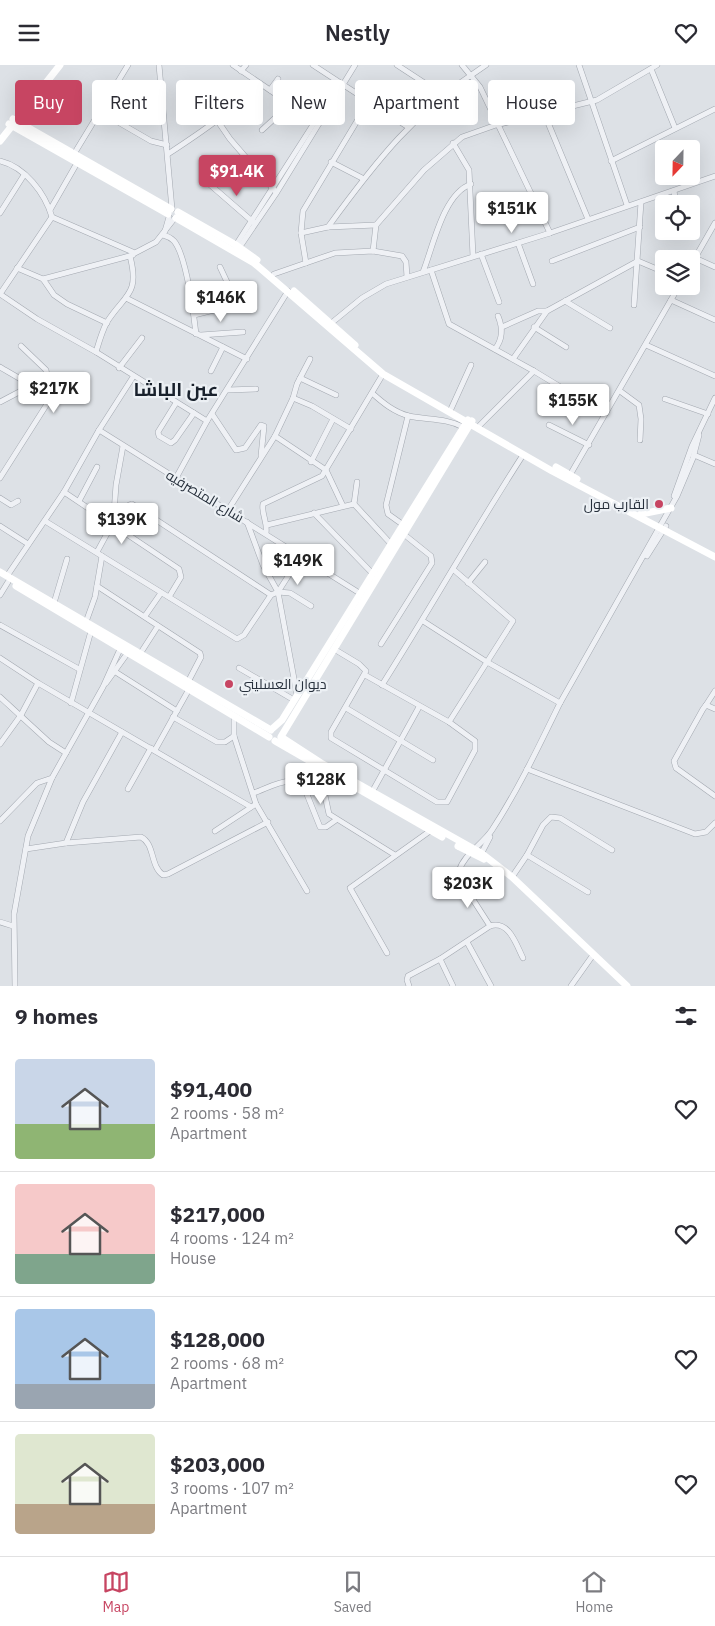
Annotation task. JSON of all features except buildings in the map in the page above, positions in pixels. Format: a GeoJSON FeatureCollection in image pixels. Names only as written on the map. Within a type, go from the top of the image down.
{"type":"FeatureCollection","features":[{"type":"Feature","properties":{"kind":"street"},"geometry":{"type":"LineString","coordinates":[[0,141],[12,122],[56,65]]}},
{"type":"Feature","properties":{"kind":"street"},"geometry":{"type":"LineString","coordinates":[[0,135],[60,65]]}},
{"type":"Feature","properties":{"kind":"street"},"geometry":{"type":"LineString","coordinates":[[119,80],[128,65]]}},
{"type":"Feature","properties":{"kind":"street"},"geometry":{"type":"LineString","coordinates":[[43,279],[85,266],[130,256],[156,242],[164,233],[173,214],[173,200],[159,65]]}},
{"type":"Feature","properties":{"kind":"street"},"geometry":{"type":"LineString","coordinates":[[233,65],[253,80]]}},
{"type":"Feature","properties":{"kind":"street"},"geometry":{"type":"LineString","coordinates":[[241,71],[246,65]]}},
{"type":"Feature","properties":{"kind":"street"},"geometry":{"type":"LineString","coordinates":[[313,65],[336,80]]}},
{"type":"Feature","properties":{"kind":"street"},"geometry":{"type":"LineString","coordinates":[[343,80],[353,65]]}},
{"type":"Feature","properties":{"kind":"street"},"geometry":{"type":"LineString","coordinates":[[462,65],[480,87],[488,106]]}},
{"type":"Feature","properties":{"kind":"street"},"geometry":{"type":"LineString","coordinates":[[463,80],[486,65]]}},
{"type":"Feature","properties":{"kind":"street"},"geometry":{"type":"LineString","coordinates":[[579,65],[627,205]]}},
{"type":"Feature","properties":{"kind":"street"},"geometry":{"type":"LineString","coordinates":[[575,104],[600,98],[657,65]]}},
{"type":"Feature","properties":{"kind":"street"},"geometry":{"type":"LineString","coordinates":[[400,66],[421,80]]}},
{"type":"Feature","properties":{"kind":"street"},"geometry":{"type":"LineString","coordinates":[[650,69],[675,128]]}},
{"type":"Feature","properties":{"kind":"street"},"geometry":{"type":"LineString","coordinates":[[270,90],[278,79]]}},
{"type":"Feature","properties":{"kind":"street"},"geometry":{"type":"LineString","coordinates":[[263,86],[273,92]]}},
{"type":"Feature","properties":{"kind":"street"},"geometry":{"type":"LineString","coordinates":[[611,161],[715,109]]}},
{"type":"Feature","properties":{"kind":"street"},"geometry":{"type":"LineString","coordinates":[[262,130],[273,120]]}},
{"type":"Feature","properties":{"kind":"street"},"geometry":{"type":"LineString","coordinates":[[12,122],[74,154],[173,214]]}},
{"type":"Feature","properties":{"kind":"street"},"geometry":{"type":"LineString","coordinates":[[12,122],[76,163],[236,249],[274,274],[383,374],[523,455],[715,552]]}},
{"type":"Feature","properties":{"kind":"street"},"geometry":{"type":"LineString","coordinates":[[74,154],[92,123]]}},
{"type":"Feature","properties":{"kind":"street"},"geometry":{"type":"LineString","coordinates":[[306,263],[301,233],[303,211],[330,162],[355,123]]}},
{"type":"Feature","properties":{"kind":"street"},"geometry":{"type":"LineString","coordinates":[[123,125],[151,141],[167,145]]}},
{"type":"Feature","properties":{"kind":"street"},"geometry":{"type":"LineString","coordinates":[[168,154],[210,125]]}},
{"type":"Feature","properties":{"kind":"street"},"geometry":{"type":"LineString","coordinates":[[220,125],[230,139],[275,191]]}},
{"type":"Feature","properties":{"kind":"street"},"geometry":{"type":"LineString","coordinates":[[236,249],[317,125]]}},
{"type":"Feature","properties":{"kind":"street"},"geometry":{"type":"LineString","coordinates":[[328,227],[362,178],[408,127],[405,125]]}},
{"type":"Feature","properties":{"kind":"street"},"geometry":{"type":"LineString","coordinates":[[373,251],[376,225],[424,169],[453,143],[470,133],[496,125],[550,233]]}},
{"type":"Feature","properties":{"kind":"street"},"geometry":{"type":"LineString","coordinates":[[549,125],[588,219]]}},
{"type":"Feature","properties":{"kind":"street"},"geometry":{"type":"LineString","coordinates":[[453,143],[466,163],[471,184],[474,256]]}},
{"type":"Feature","properties":{"kind":"street"},"geometry":{"type":"LineString","coordinates":[[0,161],[14,166],[34,184],[52,217],[136,253]]}},
{"type":"Feature","properties":{"kind":"street"},"geometry":{"type":"LineString","coordinates":[[330,162],[362,178]]}},
{"type":"Feature","properties":{"kind":"street"},"geometry":{"type":"LineString","coordinates":[[50,211],[76,163]]}},
{"type":"Feature","properties":{"kind":"street"},"geometry":{"type":"LineString","coordinates":[[0,213],[24,175]]}},
{"type":"Feature","properties":{"kind":"street"},"geometry":{"type":"LineString","coordinates":[[330,325],[378,288],[407,277],[550,233],[715,176]]}},
{"type":"Feature","properties":{"kind":"street"},"geometry":{"type":"LineString","coordinates":[[207,182],[253,223]]}},
{"type":"Feature","properties":{"kind":"street"},"geometry":{"type":"LineString","coordinates":[[423,272],[441,222],[453,198],[461,189],[471,184]]}},
{"type":"Feature","properties":{"kind":"street"},"geometry":{"type":"LineString","coordinates":[[674,191],[675,195]]}},
{"type":"Feature","properties":{"kind":"street"},"geometry":{"type":"LineString","coordinates":[[499,206],[531,194]]}},
{"type":"Feature","properties":{"kind":"street"},"geometry":{"type":"LineString","coordinates":[[634,305],[641,202]]}},
{"type":"Feature","properties":{"kind":"street"},"geometry":{"type":"LineString","coordinates":[[52,217],[0,294],[37,319],[96,352],[133,377],[207,421]]}},
{"type":"Feature","properties":{"kind":"street"},"geometry":{"type":"LineString","coordinates":[[700,250],[715,223]]}},
{"type":"Feature","properties":{"kind":"street"},"geometry":{"type":"LineString","coordinates":[[301,233],[328,227],[376,225]]}},
{"type":"Feature","properties":{"kind":"street"},"geometry":{"type":"LineString","coordinates":[[552,261],[640,227]]}},
{"type":"Feature","properties":{"kind":"street"},"geometry":{"type":"LineString","coordinates":[[164,233],[176,246],[198,335]]}},
{"type":"Feature","properties":{"kind":"street"},"geometry":{"type":"LineString","coordinates":[[518,243],[533,285]]}},
{"type":"Feature","properties":{"kind":"street"},"geometry":{"type":"LineString","coordinates":[[236,249],[385,370],[451,409],[468,423]]}},
{"type":"Feature","properties":{"kind":"street"},"geometry":{"type":"LineString","coordinates":[[274,274],[334,253],[373,251],[402,256],[406,262],[407,277]]}},
{"type":"Feature","properties":{"kind":"street"},"geometry":{"type":"LineString","coordinates":[[481,254],[499,302]]}},
{"type":"Feature","properties":{"kind":"street"},"geometry":{"type":"LineString","coordinates":[[96,352],[107,323],[126,298],[135,279],[130,256]]}},
{"type":"Feature","properties":{"kind":"street"},"geometry":{"type":"LineString","coordinates":[[700,260],[715,267]]}},
{"type":"Feature","properties":{"kind":"street"},"geometry":{"type":"LineString","coordinates":[[638,261],[655,268]]}},
{"type":"Feature","properties":{"kind":"street"},"geometry":{"type":"LineString","coordinates":[[513,359],[547,311],[638,261]]}},
{"type":"Feature","properties":{"kind":"street"},"geometry":{"type":"LineString","coordinates":[[194,315],[234,305],[235,299],[220,267]]}},
{"type":"Feature","properties":{"kind":"street"},"geometry":{"type":"LineString","coordinates":[[17,269],[43,279],[54,295],[67,304],[107,323]]}},
{"type":"Feature","properties":{"kind":"street"},"geometry":{"type":"LineString","coordinates":[[431,270],[449,323],[606,414]]}},
{"type":"Feature","properties":{"kind":"street"},"geometry":{"type":"LineString","coordinates":[[176,478],[207,421],[288,291]]}},
{"type":"Feature","properties":{"kind":"street"},"geometry":{"type":"LineString","coordinates":[[570,475],[674,295]]}},
{"type":"Feature","properties":{"kind":"street"},"geometry":{"type":"LineString","coordinates":[[126,298],[247,359]]}},
{"type":"Feature","properties":{"kind":"street"},"geometry":{"type":"LineString","coordinates":[[671,300],[715,320]]}},
{"type":"Feature","properties":{"kind":"street"},"geometry":{"type":"LineString","coordinates":[[565,301],[610,328]]}},
{"type":"Feature","properties":{"kind":"street"},"geometry":{"type":"LineString","coordinates":[[502,327],[538,311],[547,311]]}},
{"type":"Feature","properties":{"kind":"street"},"geometry":{"type":"LineString","coordinates":[[495,349],[500,342],[502,327],[498,316]]}},
{"type":"Feature","properties":{"kind":"street"},"geometry":{"type":"LineString","coordinates":[[534,327],[566,347]]}},
{"type":"Feature","properties":{"kind":"street"},"geometry":{"type":"LineString","coordinates":[[198,335],[243,332]]}},
{"type":"Feature","properties":{"kind":"street"},"geometry":{"type":"LineString","coordinates":[[119,368],[142,338]]}},
{"type":"Feature","properties":{"kind":"street"},"geometry":{"type":"LineString","coordinates":[[646,345],[715,376]]}},
{"type":"Feature","properties":{"kind":"street"},"geometry":{"type":"LineString","coordinates":[[0,402],[46,376],[47,372],[21,346]]}},
{"type":"Feature","properties":{"kind":"street"},"geometry":{"type":"LineString","coordinates":[[211,371],[223,347]]}},
{"type":"Feature","properties":{"kind":"street"},"geometry":{"type":"LineString","coordinates":[[228,510],[275,436],[294,398],[300,378],[310,359]]}},
{"type":"Feature","properties":{"kind":"street"},"geometry":{"type":"LineString","coordinates":[[451,409],[470,365]]}},
{"type":"Feature","properties":{"kind":"street"},"geometry":{"type":"LineString","coordinates":[[0,367],[31,386],[46,398],[46,407],[0,478]]}},
{"type":"Feature","properties":{"kind":"street"},"geometry":{"type":"LineString","coordinates":[[480,425],[534,371]]}},
{"type":"Feature","properties":{"kind":"street"},"geometry":{"type":"LineString","coordinates":[[266,533],[267,525],[262,507],[263,504],[317,479],[326,470],[383,374]]}},
{"type":"Feature","properties":{"kind":"street"},"geometry":{"type":"LineString","coordinates":[[0,595],[4,577],[64,492],[99,430],[133,377]]}},
{"type":"Feature","properties":{"kind":"street"},"geometry":{"type":"LineString","coordinates":[[300,378],[336,395]]}},
{"type":"Feature","properties":{"kind":"street"},"geometry":{"type":"LineString","coordinates":[[228,390],[256,389]]}},
{"type":"Feature","properties":{"kind":"street"},"geometry":{"type":"LineString","coordinates":[[620,391],[639,405],[641,419],[640,440]]}},
{"type":"Feature","properties":{"kind":"street"},"geometry":{"type":"LineString","coordinates":[[372,393],[386,406],[408,415],[480,425],[715,557]]}},
{"type":"Feature","properties":{"kind":"street"},"geometry":{"type":"LineString","coordinates":[[294,398],[312,405],[351,429]]}},
{"type":"Feature","properties":{"kind":"street"},"geometry":{"type":"LineString","coordinates":[[490,926],[459,875],[460,866],[477,853],[492,829],[527,769],[560,703],[663,527],[694,455],[699,435],[715,398]]}},
{"type":"Feature","properties":{"kind":"street"},"geometry":{"type":"LineString","coordinates":[[665,399],[708,414]]}},
{"type":"Feature","properties":{"kind":"street"},"geometry":{"type":"LineString","coordinates":[[176,403],[158,432],[163,440],[170,443],[175,440],[194,413]]}},
{"type":"Feature","properties":{"kind":"street"},"geometry":{"type":"LineString","coordinates":[[212,414],[236,450],[245,447],[261,425],[264,426],[261,457]]}},
{"type":"Feature","properties":{"kind":"street"},"geometry":{"type":"LineString","coordinates":[[381,644],[432,563],[431,556],[402,530],[388,514],[386,505],[408,415]]}},
{"type":"Feature","properties":{"kind":"street"},"geometry":{"type":"LineString","coordinates":[[310,461],[333,419]]}},
{"type":"Feature","properties":{"kind":"street"},"geometry":{"type":"LineString","coordinates":[[279,738],[334,649],[402,530],[468,423]]}},
{"type":"Feature","properties":{"kind":"street"},"geometry":{"type":"LineString","coordinates":[[549,425],[588,445]]}},
{"type":"Feature","properties":{"kind":"street","name":"شارع المتصرفيه"},"geometry":{"type":"LineString","coordinates":[[99,430],[361,594]]}},
{"type":"Feature","properties":{"kind":"street"},"geometry":{"type":"LineString","coordinates":[[672,505],[692,446],[699,435]]}},
{"type":"Feature","properties":{"kind":"street"},"geometry":{"type":"LineString","coordinates":[[275,436],[326,470],[343,506]]}},
{"type":"Feature","properties":{"kind":"street"},"geometry":{"type":"LineString","coordinates":[[117,518],[114,513],[115,494],[124,446]]}},
{"type":"Feature","properties":{"kind":"street"},"geometry":{"type":"LineString","coordinates":[[382,685],[454,571],[484,514],[523,455]]}},
{"type":"Feature","properties":{"kind":"street"},"geometry":{"type":"LineString","coordinates":[[694,455],[715,464]]}},
{"type":"Feature","properties":{"kind":"street"},"geometry":{"type":"LineString","coordinates":[[79,501],[97,467]]}},
{"type":"Feature","properties":{"kind":"street"},"geometry":{"type":"LineString","coordinates":[[354,504],[357,482]]}},
{"type":"Feature","properties":{"kind":"street"},"geometry":{"type":"LineString","coordinates":[[64,492],[179,569],[182,575],[169,597]]}},
{"type":"Feature","properties":{"kind":"street"},"geometry":{"type":"LineString","coordinates":[[0,498],[12,505],[18,501]]}},
{"type":"Feature","properties":{"kind":"street"},"geometry":{"type":"LineString","coordinates":[[86,622],[97,586],[99,554],[117,518],[126,505],[132,504],[271,595]]}},
{"type":"Feature","properties":{"kind":"street"},"geometry":{"type":"LineString","coordinates":[[354,504],[391,544]]}},
{"type":"Feature","properties":{"kind":"street"},"geometry":{"type":"LineString","coordinates":[[267,525],[354,504]]}},
{"type":"Feature","properties":{"kind":"street"},"geometry":{"type":"LineString","coordinates":[[641,514],[672,505]]}},
{"type":"Feature","properties":{"kind":"street"},"geometry":{"type":"LineString","coordinates":[[314,513],[373,574]]}},
{"type":"Feature","properties":{"kind":"street"},"geometry":{"type":"LineString","coordinates":[[44,521],[237,639],[244,635],[271,595],[278,592],[290,593],[311,606]]}},
{"type":"Feature","properties":{"kind":"street"},"geometry":{"type":"LineString","coordinates":[[247,521],[263,565],[278,592],[295,697]]}},
{"type":"Feature","properties":{"kind":"street"},"geometry":{"type":"LineString","coordinates":[[0,526],[28,544]]}},
{"type":"Feature","properties":{"kind":"street"},"geometry":{"type":"LineString","coordinates":[[271,732],[282,720],[391,544],[402,530]]}},
{"type":"Feature","properties":{"kind":"street"},"geometry":{"type":"LineString","coordinates":[[278,592],[301,556]]}},
{"type":"Feature","properties":{"kind":"street"},"geometry":{"type":"LineString","coordinates":[[54,603],[67,559]]}},
{"type":"Feature","properties":{"kind":"street"},"geometry":{"type":"LineString","coordinates":[[468,583],[485,562]]}},
{"type":"Feature","properties":{"kind":"street"},"geometry":{"type":"LineString","coordinates":[[449,722],[513,621],[454,571]]}},
{"type":"Feature","properties":{"kind":"street"},"geometry":{"type":"LineString","coordinates":[[4,577],[86,622],[188,691],[234,717],[271,732],[280,730],[279,738]]}},
{"type":"Feature","properties":{"kind":"street"},"geometry":{"type":"LineString","coordinates":[[4,577],[91,631],[122,646]]}},
{"type":"Feature","properties":{"kind":"street"},"geometry":{"type":"LineString","coordinates":[[97,586],[145,616],[201,655],[188,682]]}},
{"type":"Feature","properties":{"kind":"street"},"geometry":{"type":"LineString","coordinates":[[145,616],[161,593]]}},
{"type":"Feature","properties":{"kind":"street"},"geometry":{"type":"LineString","coordinates":[[423,621],[487,662],[560,703]]}},
{"type":"Feature","properties":{"kind":"street"},"geometry":{"type":"LineString","coordinates":[[0,625],[79,669]]}},
{"type":"Feature","properties":{"kind":"street"},"geometry":{"type":"LineString","coordinates":[[140,654],[158,626]]}},
{"type":"Feature","properties":{"kind":"street"},"geometry":{"type":"LineString","coordinates":[[71,703],[91,631]]}},
{"type":"Feature","properties":{"kind":"street"},"geometry":{"type":"LineString","coordinates":[[103,687],[122,646]]}},
{"type":"Feature","properties":{"kind":"street"},"geometry":{"type":"LineString","coordinates":[[334,649],[364,668],[365,675],[331,732],[330,738],[437,802],[448,802],[475,747],[472,739],[449,722],[419,707],[365,675]]}},
{"type":"Feature","properties":{"kind":"street"},"geometry":{"type":"LineString","coordinates":[[129,651],[140,654],[271,732],[319,768],[371,794],[489,860],[512,877],[627,986]]}},
{"type":"Feature","properties":{"kind":"street"},"geometry":{"type":"LineString","coordinates":[[15,986],[14,926],[26,849],[38,810],[52,778],[88,712],[129,651]]}},
{"type":"Feature","properties":{"kind":"street"},"geometry":{"type":"LineString","coordinates":[[0,658],[71,703],[251,807]]}},
{"type":"Feature","properties":{"kind":"street"},"geometry":{"type":"LineString","coordinates":[[239,668],[295,697]]}},
{"type":"Feature","properties":{"kind":"street"},"geometry":{"type":"LineString","coordinates":[[114,671],[176,711]]}},
{"type":"Feature","properties":{"kind":"street"},"geometry":{"type":"LineString","coordinates":[[0,744],[21,715],[38,683]]}},
{"type":"Feature","properties":{"kind":"street"},"geometry":{"type":"LineString","coordinates":[[128,789],[174,717],[188,691]]}},
{"type":"Feature","properties":{"kind":"street"},"geometry":{"type":"LineString","coordinates":[[715,691],[685,738],[674,761],[676,769],[715,796]]}},
{"type":"Feature","properties":{"kind":"street"},"geometry":{"type":"LineString","coordinates":[[0,697],[49,742],[66,753]]}},
{"type":"Feature","properties":{"kind":"street"},"geometry":{"type":"LineString","coordinates":[[706,705],[715,709]]}},
{"type":"Feature","properties":{"kind":"street"},"geometry":{"type":"LineString","coordinates":[[346,707],[433,760]]}},
{"type":"Feature","properties":{"kind":"street"},"geometry":{"type":"LineString","coordinates":[[371,794],[419,707]]}},
{"type":"Feature","properties":{"kind":"street"},"geometry":{"type":"LineString","coordinates":[[174,717],[217,742],[226,742],[234,736]]}},
{"type":"Feature","properties":{"kind":"street"},"geometry":{"type":"LineString","coordinates":[[234,717],[234,736],[256,804],[307,891]]}},
{"type":"Feature","properties":{"kind":"street"},"geometry":{"type":"LineString","coordinates":[[66,843],[78,818],[83,802],[122,732]]}},
{"type":"Feature","properties":{"kind":"street"},"geometry":{"type":"LineString","coordinates":[[279,738],[430,831],[477,853]]}},
{"type":"Feature","properties":{"kind":"street"},"geometry":{"type":"LineString","coordinates":[[319,768],[329,814],[395,855]]}},
{"type":"Feature","properties":{"kind":"street"},"geometry":{"type":"LineString","coordinates":[[527,769],[695,834],[706,832],[715,823]]}},
{"type":"Feature","properties":{"kind":"street"},"geometry":{"type":"LineString","coordinates":[[1,817],[37,783],[52,778]]}},
{"type":"Feature","properties":{"kind":"street"},"geometry":{"type":"LineString","coordinates":[[253,793],[277,783],[290,781],[301,785],[306,792],[320,827],[326,827],[336,820]]}},
{"type":"Feature","properties":{"kind":"street"},"geometry":{"type":"LineString","coordinates":[[306,792],[323,785]]}},
{"type":"Feature","properties":{"kind":"street"},"geometry":{"type":"LineString","coordinates":[[215,831],[256,804]]}},
{"type":"Feature","properties":{"kind":"street"},"geometry":{"type":"LineString","coordinates":[[512,877],[527,855],[543,825],[551,817],[560,818],[612,850]]}},
{"type":"Feature","properties":{"kind":"street"},"geometry":{"type":"LineString","coordinates":[[26,849],[66,843],[141,837],[147,842],[157,869],[163,875],[268,822]]}},
{"type":"Feature","properties":{"kind":"street"},"geometry":{"type":"LineString","coordinates":[[386,953],[350,890],[352,886],[430,831]]}},
{"type":"Feature","properties":{"kind":"street"},"geometry":{"type":"LineString","coordinates":[[527,855],[588,892]]}},
{"type":"Feature","properties":{"kind":"street"},"geometry":{"type":"LineString","coordinates":[[0,922],[14,926]]}},
{"type":"Feature","properties":{"kind":"street"},"geometry":{"type":"LineString","coordinates":[[409,986],[408,976],[468,942],[490,926],[497,925],[506,929],[523,958]]}},
{"type":"Feature","properties":{"kind":"street"},"geometry":{"type":"LineString","coordinates":[[468,942],[491,986]]}},
{"type":"Feature","properties":{"kind":"street"},"geometry":{"type":"LineString","coordinates":[[570,986],[593,955]]}},
{"type":"Feature","properties":{"kind":"street"},"geometry":{"type":"LineString","coordinates":[[440,959],[453,986]]}},
{"type":"Feature","properties":{"kind":"place","name":"القارب مول"},"geometry":{"type":"Point","coordinates":[659,504]}},
{"type":"Feature","properties":{"kind":"place","name":"ديوان العسليني"},"geometry":{"type":"Point","coordinates":[229,684]}},
{"type":"Feature","properties":{"kind":"district","name":"عين الباشا"},"geometry":{"type":"Point","coordinates":[176,389]}}]}
